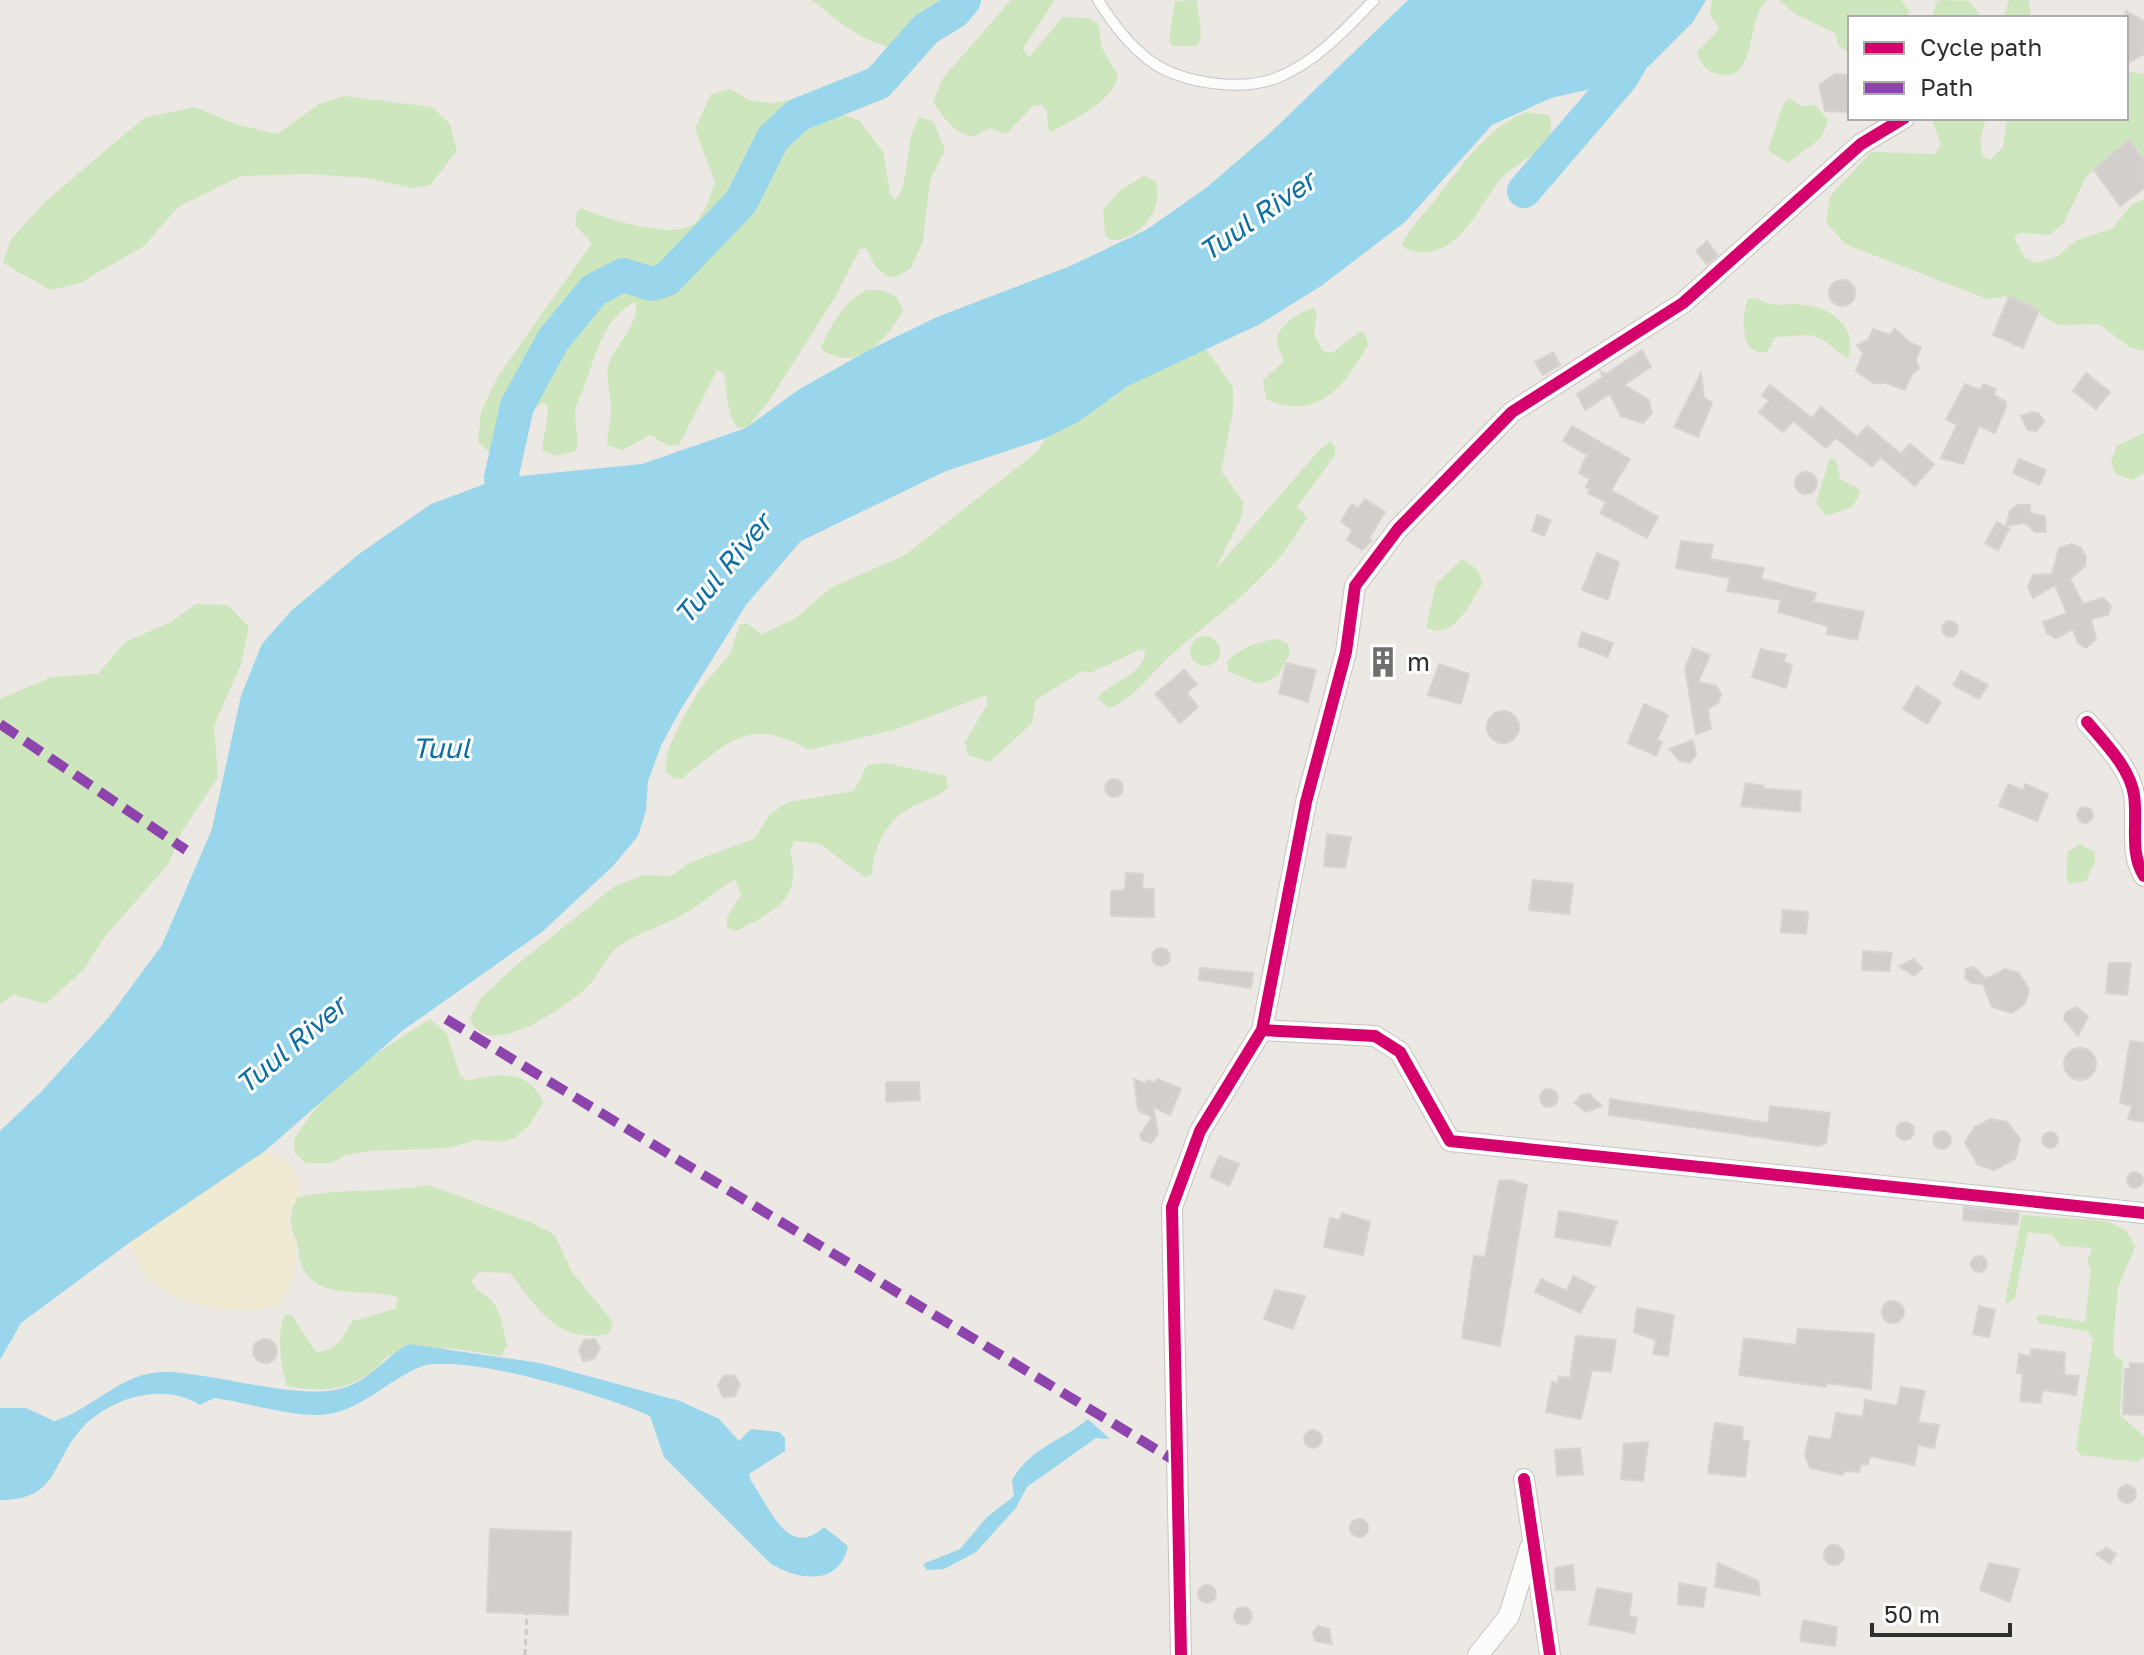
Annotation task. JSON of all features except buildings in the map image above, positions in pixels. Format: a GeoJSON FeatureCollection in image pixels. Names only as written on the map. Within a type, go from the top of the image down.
{"type":"FeatureCollection","features":[{"type":"Feature","properties":{"kind":"street"},"geometry":{"type":"LineString","coordinates":[[1181,1655],[1172,1207],[1200,1131],[1262,1030],[1306,802],[1346,652],[1355,586],[1398,529],[1512,412],[1683,303],[1861,144],[1901,120]]}},
{"type":"Feature","properties":{"kind":"street"},"geometry":{"type":"LineString","coordinates":[[2087,722],[2119,761],[2134,793],[2135,836],[2144,876]]}},
{"type":"Feature","properties":{"kind":"street"},"geometry":{"type":"LineString","coordinates":[[1262,1030],[1375,1036],[1400,1052],[1450,1141],[2144,1213]]}},
{"type":"Feature","properties":{"kind":"street"},"geometry":{"type":"LineString","coordinates":[[1524,1479],[1550,1655]]}},
{"type":"Feature","properties":{"kind":"street"},"geometry":{"type":"LineString","coordinates":[[1478,1655],[1509,1616],[1532,1540]]}},
{"type":"Feature","properties":{"kind":"lane"},"geometry":{"type":"LineString","coordinates":[[1098,0],[1126,41],[1152,62],[1184,76],[1233,85],[1278,77],[1328,47],[1374,0]]}},
{"type":"Feature","properties":{"kind":"path"},"geometry":{"type":"LineString","coordinates":[[525,1655],[527,1613]]}},
{"type":"Feature","properties":{"kind":"green space"},"geometry":{"type":"Polygon","coordinates":[[[812,0],[960,0],[899,48],[863,37],[812,0]]]}},
{"type":"Feature","properties":{"kind":"green space"},"geometry":{"type":"Polygon","coordinates":[[[1011,0],[1055,0],[1023,49],[1029,57],[1063,17],[1089,18],[1099,26],[1102,48],[1118,76],[1100,102],[1051,132],[1047,111],[1042,105],[1033,106],[1006,134],[989,128],[973,137],[950,124],[933,102],[943,78],[1011,0]]]}},
{"type":"Feature","properties":{"kind":"green space"},"geometry":{"type":"Polygon","coordinates":[[[1197,0],[1201,33],[1198,46],[1172,46],[1169,40],[1175,1],[1197,0]]]}},
{"type":"Feature","properties":{"kind":"green space"},"geometry":{"type":"Polygon","coordinates":[[[1712,0],[1767,0],[1760,9],[1745,61],[1739,70],[1730,75],[1709,71],[1697,52],[1719,29],[1710,14],[1712,0]]]}},
{"type":"Feature","properties":{"kind":"green space"},"geometry":{"type":"Polygon","coordinates":[[[1779,0],[1901,0],[1909,11],[1908,16],[1848,16],[1848,52],[1839,46],[1835,33],[1795,14],[1779,0]]]}},
{"type":"Feature","properties":{"kind":"green space"},"geometry":{"type":"Polygon","coordinates":[[[1940,0],[1969,1],[1980,16],[1933,16],[1940,0]]]}},
{"type":"Feature","properties":{"kind":"green space"},"geometry":{"type":"Polygon","coordinates":[[[2009,0],[2029,0],[2031,16],[2004,16],[2009,0]]]}},
{"type":"Feature","properties":{"kind":"green space"},"geometry":{"type":"Polygon","coordinates":[[[2128,71],[2144,74],[2144,160],[2128,141],[2086,177],[2063,224],[2049,235],[2020,233],[2014,237],[2024,257],[2036,263],[2056,257],[2077,240],[2113,228],[2131,205],[2144,199],[2144,351],[2131,348],[2099,324],[2059,325],[2041,316],[2039,310],[2009,296],[1987,299],[1845,244],[1826,222],[1830,196],[1871,152],[1935,154],[1941,144],[1932,120],[1986,120],[1980,142],[1983,157],[1990,160],[2003,147],[2007,120],[2128,120],[2128,71]]]}},
{"type":"Feature","properties":{"kind":"green space"},"geometry":{"type":"Polygon","coordinates":[[[730,89],[749,100],[771,103],[802,99],[860,121],[883,152],[890,194],[896,200],[904,183],[911,139],[919,117],[933,121],[945,150],[930,181],[923,241],[911,268],[896,277],[886,276],[875,266],[866,248],[860,249],[834,299],[767,404],[747,428],[738,428],[734,423],[723,372],[717,370],[679,445],[669,446],[650,435],[623,450],[607,445],[611,412],[607,376],[609,364],[632,324],[636,302],[624,309],[607,328],[596,352],[576,408],[576,451],[556,456],[542,450],[548,411],[545,402],[532,412],[504,447],[497,453],[488,451],[478,442],[481,412],[498,376],[592,243],[575,225],[577,211],[581,208],[622,222],[657,229],[687,228],[696,222],[705,209],[715,182],[695,129],[711,94],[730,89]]]}},
{"type":"Feature","properties":{"kind":"green space"},"geometry":{"type":"Polygon","coordinates":[[[344,96],[432,107],[450,124],[457,151],[430,185],[413,188],[366,178],[309,174],[241,176],[178,207],[144,246],[80,283],[50,290],[3,263],[11,239],[47,200],[144,118],[194,107],[239,125],[277,134],[319,104],[344,96]]]}},
{"type":"Feature","properties":{"kind":"green space"},"geometry":{"type":"Polygon","coordinates":[[[1788,98],[1802,106],[1816,105],[1828,121],[1821,138],[1788,163],[1768,150],[1788,98]]]}},
{"type":"Feature","properties":{"kind":"green space"},"geometry":{"type":"Polygon","coordinates":[[[1526,112],[1549,115],[1551,127],[1545,144],[1506,174],[1466,229],[1454,240],[1441,249],[1425,252],[1406,249],[1402,244],[1410,231],[1475,149],[1498,128],[1526,112]]]}},
{"type":"Feature","properties":{"kind":"green space"},"geometry":{"type":"Polygon","coordinates":[[[1144,176],[1155,181],[1157,201],[1153,212],[1148,221],[1131,235],[1110,240],[1105,235],[1103,210],[1120,190],[1144,176]]]}},
{"type":"Feature","properties":{"kind":"green space"},"geometry":{"type":"Polygon","coordinates":[[[868,290],[882,290],[897,297],[903,311],[888,333],[858,356],[834,356],[821,348],[846,305],[868,290]]]}},
{"type":"Feature","properties":{"kind":"green space"},"geometry":{"type":"Polygon","coordinates":[[[1757,298],[1776,305],[1816,307],[1834,316],[1842,322],[1850,338],[1848,359],[1811,335],[1775,337],[1767,352],[1752,349],[1745,334],[1744,315],[1748,299],[1757,298]]]}},
{"type":"Feature","properties":{"kind":"green space"},"geometry":{"type":"Polygon","coordinates":[[[1313,308],[1317,313],[1314,334],[1323,351],[1332,353],[1360,331],[1365,333],[1368,344],[1350,373],[1328,396],[1300,406],[1266,399],[1263,380],[1283,362],[1277,343],[1280,331],[1295,317],[1313,308]]]}},
{"type":"Feature","properties":{"kind":"green space"},"geometry":{"type":"Polygon","coordinates":[[[1205,348],[1233,387],[1233,411],[1221,471],[1243,501],[1242,516],[1215,570],[1321,448],[1331,441],[1335,455],[1297,507],[1307,517],[1278,559],[1262,577],[1170,656],[1127,698],[1109,708],[1098,699],[1138,667],[1145,651],[1141,649],[1090,673],[1082,671],[1036,700],[1032,723],[990,762],[968,755],[965,742],[987,705],[987,695],[894,730],[809,750],[788,740],[755,734],[727,744],[681,779],[673,778],[665,771],[668,750],[681,722],[698,691],[730,654],[740,624],[748,624],[762,634],[796,618],[830,588],[905,555],[1038,451],[1046,438],[1078,422],[1128,386],[1205,348]]]}},
{"type":"Feature","properties":{"kind":"green space"},"geometry":{"type":"Polygon","coordinates":[[[2144,433],[2144,473],[2132,480],[2115,474],[2111,461],[2117,446],[2144,433]]]}},
{"type":"Feature","properties":{"kind":"green space"},"geometry":{"type":"Polygon","coordinates":[[[1830,457],[1837,462],[1840,479],[1858,488],[1860,494],[1852,507],[1826,516],[1816,503],[1830,457]]]}},
{"type":"Feature","properties":{"kind":"green space"},"geometry":{"type":"Polygon","coordinates":[[[1462,559],[1478,570],[1482,584],[1460,619],[1444,630],[1426,627],[1436,584],[1462,559]]]}},
{"type":"Feature","properties":{"kind":"green space"},"geometry":{"type":"Polygon","coordinates":[[[196,604],[228,605],[249,627],[241,664],[214,726],[218,777],[181,833],[169,863],[103,939],[85,968],[46,1004],[14,995],[0,1004],[0,699],[51,677],[98,674],[125,642],[171,622],[196,604]]]}},
{"type":"Feature","properties":{"kind":"green space"},"geometry":{"type":"Polygon","coordinates":[[[1205,636],[1216,640],[1220,651],[1216,662],[1205,666],[1194,662],[1190,651],[1194,640],[1205,636]]]}},
{"type":"Feature","properties":{"kind":"green space"},"geometry":{"type":"Polygon","coordinates":[[[1278,639],[1288,644],[1290,653],[1278,676],[1260,684],[1229,672],[1227,663],[1236,653],[1257,643],[1278,639]]]}},
{"type":"Feature","properties":{"kind":"green space"},"geometry":{"type":"Polygon","coordinates":[[[885,763],[946,776],[948,788],[909,808],[892,823],[876,851],[872,874],[864,877],[820,844],[795,841],[790,850],[793,881],[789,893],[774,910],[736,931],[727,928],[727,917],[741,895],[735,879],[689,911],[618,947],[589,985],[543,1019],[507,1034],[491,1036],[478,1031],[470,1018],[480,999],[514,967],[615,886],[644,875],[671,876],[689,863],[755,838],[769,815],[788,802],[854,791],[867,765],[885,763]]]}},
{"type":"Feature","properties":{"kind":"green space"},"geometry":{"type":"Polygon","coordinates":[[[2080,844],[2095,852],[2095,862],[2086,881],[2070,884],[2066,877],[2068,851],[2080,844]]]}},
{"type":"Feature","properties":{"kind":"green space"},"geometry":{"type":"Polygon","coordinates":[[[430,1019],[447,1034],[460,1075],[467,1081],[501,1075],[530,1084],[543,1103],[530,1124],[516,1137],[500,1142],[476,1140],[448,1148],[371,1151],[346,1155],[331,1163],[306,1163],[295,1153],[294,1140],[306,1121],[337,1087],[372,1057],[430,1019]]]}},
{"type":"Feature","properties":{"kind":"green space"},"geometry":{"type":"Polygon","coordinates":[[[429,1185],[532,1223],[555,1235],[572,1272],[613,1322],[608,1334],[590,1336],[562,1329],[540,1311],[510,1273],[479,1272],[471,1282],[497,1309],[507,1345],[501,1356],[450,1348],[387,1356],[366,1376],[342,1386],[316,1389],[287,1386],[280,1350],[284,1315],[291,1314],[316,1352],[323,1351],[338,1342],[352,1321],[395,1309],[398,1298],[330,1289],[307,1275],[300,1261],[292,1225],[292,1209],[297,1197],[429,1185]]]}},
{"type":"Feature","properties":{"kind":"green space"},"geometry":{"type":"Polygon","coordinates":[[[2022,1215],[2107,1221],[2127,1231],[2135,1247],[2118,1287],[2113,1347],[2115,1356],[2123,1360],[2120,1415],[2144,1436],[2144,1457],[2136,1462],[2080,1455],[2076,1448],[2093,1339],[2087,1331],[2039,1323],[2037,1319],[2038,1314],[2085,1322],[2091,1269],[2087,1262],[2092,1248],[2061,1246],[2052,1235],[2028,1232],[2015,1297],[2005,1302],[2022,1215]]]}},
{"type":"Feature","properties":{"kind":"sand"},"geometry":{"type":"Polygon","coordinates":[[[265,1151],[289,1163],[302,1188],[289,1214],[290,1229],[297,1244],[293,1280],[278,1306],[227,1310],[191,1302],[159,1287],[144,1273],[129,1243],[265,1151]]]}},
{"type":"Feature","properties":{"kind":"water","name":"Tuul"},"geometry":{"type":"Polygon","coordinates":[[[1408,0],[1706,0],[1693,22],[1649,66],[1595,88],[1551,98],[1492,125],[1405,222],[1321,286],[1260,324],[1128,386],[1078,422],[1046,438],[946,471],[801,541],[746,605],[678,714],[661,746],[648,781],[646,811],[638,836],[613,866],[542,932],[402,1031],[265,1151],[129,1243],[21,1323],[0,1360],[0,1131],[41,1092],[109,1017],[162,945],[212,829],[241,696],[262,644],[291,611],[359,554],[431,504],[501,478],[642,464],[746,428],[798,390],[867,351],[937,317],[1068,267],[1146,230],[1206,188],[1270,133],[1408,0]]]}},
{"type":"Feature","properties":{"kind":"water"},"geometry":{"type":"Polygon","coordinates":[[[409,1344],[540,1363],[680,1401],[719,1419],[739,1441],[751,1429],[779,1432],[785,1438],[785,1451],[749,1474],[751,1481],[773,1517],[790,1534],[800,1538],[811,1536],[824,1527],[848,1546],[843,1559],[827,1574],[817,1576],[794,1574],[771,1564],[664,1457],[650,1416],[535,1378],[467,1365],[420,1367],[365,1400],[329,1414],[287,1412],[214,1398],[200,1405],[170,1395],[138,1396],[108,1408],[82,1428],[44,1486],[33,1494],[0,1500],[0,1408],[26,1408],[54,1421],[134,1378],[164,1372],[299,1391],[339,1389],[359,1381],[409,1344]]]}},
{"type":"Feature","properties":{"kind":"water"},"geometry":{"type":"Polygon","coordinates":[[[1088,1419],[1110,1439],[1096,1438],[1027,1487],[1016,1508],[976,1552],[944,1569],[927,1570],[923,1564],[960,1549],[987,1517],[1014,1496],[1012,1480],[1029,1459],[1088,1419]]]}},
{"type":"Feature","properties":{"kind":"waterway"},"geometry":{"type":"LineString","coordinates":[[501,478],[517,406],[553,340],[594,290],[623,275],[652,284],[667,279],[741,202],[773,138],[798,115],[878,83],[926,29],[955,11],[964,0]]}},
{"type":"Feature","properties":{"kind":"waterway"},"geometry":{"type":"LineString","coordinates":[[1524,191],[1621,78],[1667,0]]}},
{"type":"Feature","properties":{"kind":"marked path"},"geometry":{"type":"LineString","coordinates":[[0,724],[186,850]]}},
{"type":"Feature","properties":{"kind":"marked path"},"geometry":{"type":"LineString","coordinates":[[446,1019],[1177,1462]]}},
{"type":"Feature","properties":{"kind":"cycle path"},"geometry":{"type":"LineString","coordinates":[[1181,1655],[1172,1207],[1200,1131],[1262,1030],[1306,802],[1346,652],[1355,586],[1398,529],[1512,412],[1683,303],[1861,144],[1901,120]]}},
{"type":"Feature","properties":{"kind":"cycle path"},"geometry":{"type":"LineString","coordinates":[[2087,722],[2115,756],[2132,785],[2137,857],[2144,876]]}},
{"type":"Feature","properties":{"kind":"cycle path"},"geometry":{"type":"LineString","coordinates":[[1262,1030],[1375,1036],[1400,1052],[1450,1141],[2144,1213]]}},
{"type":"Feature","properties":{"kind":"cycle path"},"geometry":{"type":"LineString","coordinates":[[1524,1479],[1550,1655]]}},
{"type":"Feature","properties":{"kind":"place","name":"m"},"geometry":{"type":"Point","coordinates":[1383,662]}},
{"type":"Feature","properties":{"kind":"water label","name":"Tuul River"},"geometry":{"type":"Point","coordinates":[1257,216]}},
{"type":"Feature","properties":{"kind":"water label","name":"Tuul River"},"geometry":{"type":"Point","coordinates":[723,569]}},
{"type":"Feature","properties":{"kind":"water label","name":"Tuul River"},"geometry":{"type":"Point","coordinates":[291,1045]}}]}
